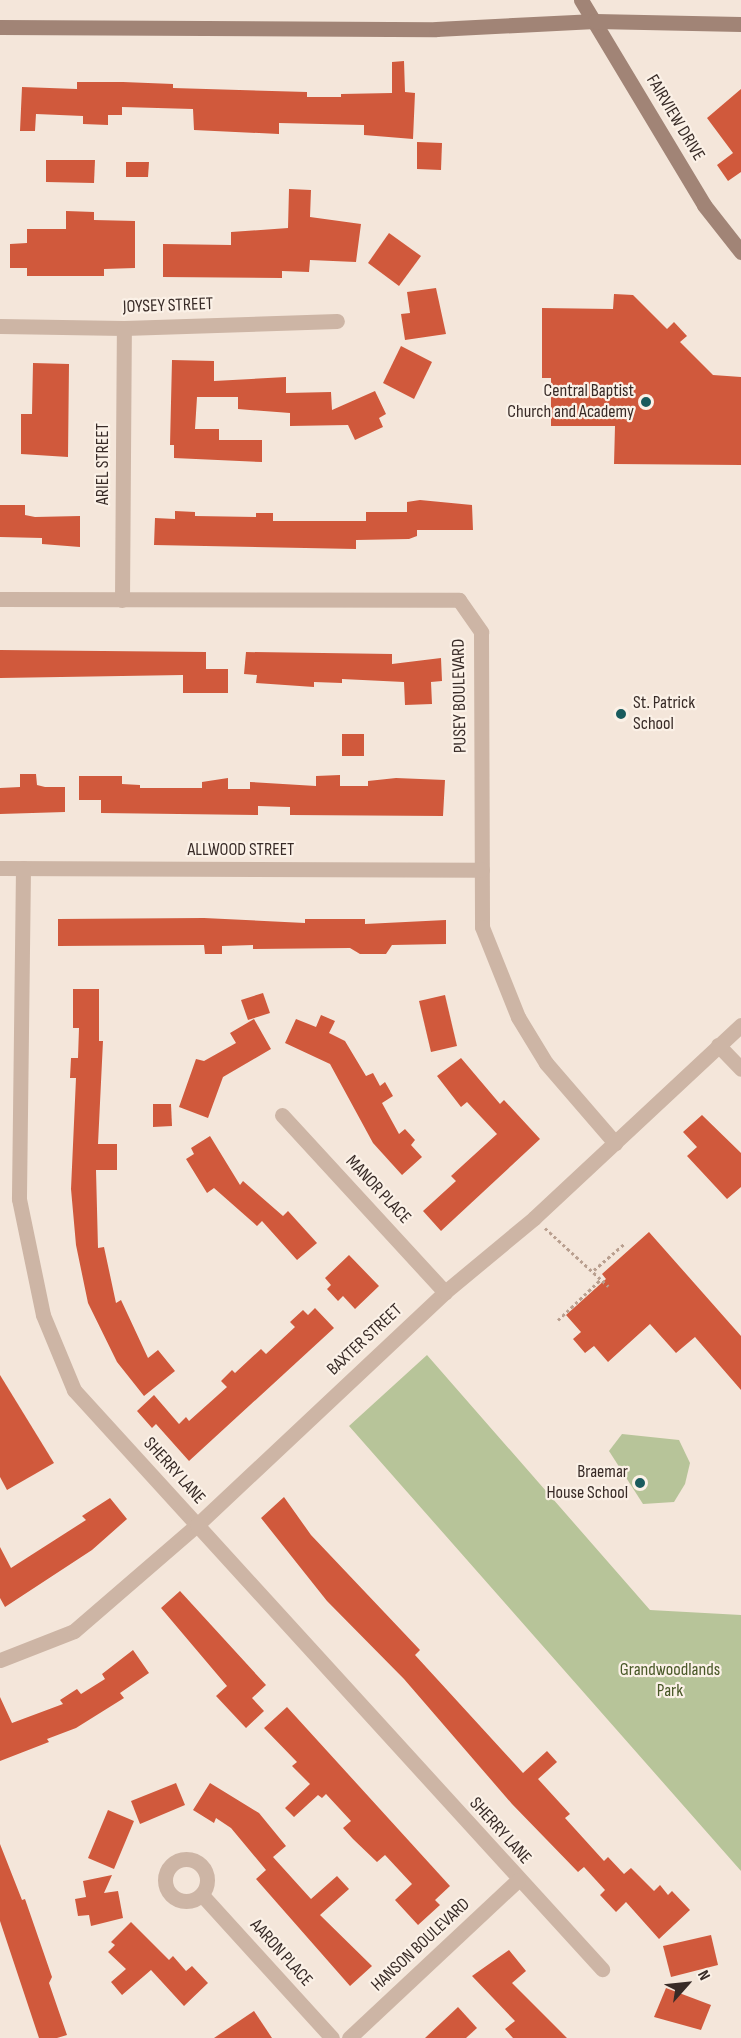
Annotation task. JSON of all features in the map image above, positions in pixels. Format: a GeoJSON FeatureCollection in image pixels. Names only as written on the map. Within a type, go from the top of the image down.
{"type":"FeatureCollection","features":[{"type":"Feature","properties":{"kind":"main road","name":"FAIRVIEW DRIVE"},"geometry":{"type":"LineString","coordinates":[[581,0],[704,205],[741,252]]}},
{"type":"Feature","properties":{"kind":"main road"},"geometry":{"type":"LineString","coordinates":[[0,27],[436,29],[595,21],[741,24]]}},
{"type":"Feature","properties":{"kind":"street","name":"JOYSEY STREET"},"geometry":{"type":"LineString","coordinates":[[0,326],[124,328],[337,321]]}},
{"type":"Feature","properties":{"kind":"street","name":"ARIEL STREET"},"geometry":{"type":"LineString","coordinates":[[122,600],[124,328]]}},
{"type":"Feature","properties":{"kind":"street","name":"PUSEY BOULEVARD"},"geometry":{"type":"LineString","coordinates":[[0,599],[459,600],[481,632],[482,927],[518,1017],[546,1063],[615,1143]]}},
{"type":"Feature","properties":{"kind":"street","name":"ALLWOOD STREET"},"geometry":{"type":"LineString","coordinates":[[0,868],[482,870]]}},
{"type":"Feature","properties":{"kind":"street","name":"SHERRY LANE"},"geometry":{"type":"LineString","coordinates":[[23,868],[19,1199],[43,1315],[74,1390],[602,1970]]}},
{"type":"Feature","properties":{"kind":"street","name":"BAXTER STREET"},"geometry":{"type":"LineString","coordinates":[[0,1659],[74,1631],[197,1525],[445,1292],[534,1218],[741,1025]]}},
{"type":"Feature","properties":{"kind":"street"},"geometry":{"type":"LineString","coordinates":[[718,1045],[741,1069]]}},
{"type":"Feature","properties":{"kind":"street","name":"MANOR PLACE"},"geometry":{"type":"LineString","coordinates":[[282,1115],[445,1292]]}},
{"type":"Feature","properties":{"kind":"street","name":"HANSON BOULEVARD"},"geometry":{"type":"LineString","coordinates":[[349,2038],[518,1880]]}},
{"type":"Feature","properties":{"kind":"street","name":"AARON PLACE"},"geometry":{"type":"LineString","coordinates":[[202,1895],[332,2038]]}},
{"type":"Feature","properties":{"kind":"path"},"geometry":{"type":"LineString","coordinates":[[534,1218],[594,1270],[608,1286]]}},
{"type":"Feature","properties":{"kind":"path"},"geometry":{"type":"LineString","coordinates":[[594,1270],[624,1244]]}},
{"type":"Feature","properties":{"kind":"path"},"geometry":{"type":"LineString","coordinates":[[558,1320],[601,1279]]}},
{"type":"Feature","properties":{"kind":"green space","name":"Grandwoodlands Park"},"geometry":{"type":"Polygon","coordinates":[[[427,1355],[650,1610],[741,1615],[741,1871],[349,1426],[427,1355]]]}},
{"type":"Feature","properties":{"kind":"green space"},"geometry":{"type":"Polygon","coordinates":[[[622,1434],[679,1440],[690,1463],[685,1484],[674,1502],[643,1504],[609,1451],[622,1434]]]}},
{"type":"Feature","properties":{"kind":"building"},"geometry":{"type":"Polygon","coordinates":[[[404,61],[405,92],[415,93],[413,139],[364,135],[364,125],[279,123],[279,134],[194,130],[193,109],[122,107],[122,115],[108,115],[108,125],[83,124],[83,116],[36,114],[35,131],[20,131],[22,87],[77,89],[77,82],[123,82],[173,84],[173,88],[307,92],[307,97],[341,97],[341,94],[392,93],[392,62],[404,61]]]}},
{"type":"Feature","properties":{"kind":"building"},"geometry":{"type":"Polygon","coordinates":[[[741,89],[741,172],[728,181],[717,165],[733,153],[707,118],[741,89]]]}},
{"type":"Feature","properties":{"kind":"building"},"geometry":{"type":"Polygon","coordinates":[[[417,142],[442,143],[441,170],[417,169],[417,142]]]}},
{"type":"Feature","properties":{"kind":"building"},"geometry":{"type":"Polygon","coordinates":[[[46,160],[95,160],[94,183],[46,182],[46,160]]]}},
{"type":"Feature","properties":{"kind":"building"},"geometry":{"type":"Polygon","coordinates":[[[126,162],[149,162],[148,177],[126,177],[126,162]]]}},
{"type":"Feature","properties":{"kind":"building"},"geometry":{"type":"Polygon","coordinates":[[[289,189],[311,190],[310,217],[361,224],[356,262],[310,260],[309,272],[282,271],[282,278],[163,277],[163,244],[231,245],[231,232],[288,228],[289,189]]]}},
{"type":"Feature","properties":{"kind":"building"},"geometry":{"type":"Polygon","coordinates":[[[66,211],[94,212],[94,220],[135,221],[135,268],[104,269],[104,276],[27,276],[27,268],[10,268],[10,244],[27,243],[27,229],[66,229],[66,211]]]}},
{"type":"Feature","properties":{"kind":"building"},"geometry":{"type":"Polygon","coordinates":[[[389,233],[421,256],[399,286],[368,263],[389,233]]]}},
{"type":"Feature","properties":{"kind":"building"},"geometry":{"type":"Polygon","coordinates":[[[436,288],[446,334],[405,340],[401,314],[410,313],[407,292],[436,288]]]}},
{"type":"Feature","properties":{"kind":"building","name":"Central Baptist Church and Academy"},"geometry":{"type":"Polygon","coordinates":[[[614,294],[633,295],[667,329],[674,322],[687,336],[680,342],[713,375],[741,377],[741,465],[614,464],[615,426],[551,426],[551,378],[542,378],[542,308],[613,309],[614,294]]]}},
{"type":"Feature","properties":{"kind":"building"},"geometry":{"type":"Polygon","coordinates":[[[401,346],[432,362],[414,399],[383,383],[401,346]]]}},
{"type":"Feature","properties":{"kind":"building"},"geometry":{"type":"Polygon","coordinates":[[[172,360],[214,361],[214,381],[286,377],[286,393],[331,392],[332,410],[375,391],[386,414],[379,418],[383,427],[355,440],[348,425],[290,426],[290,413],[238,409],[238,397],[197,397],[195,429],[219,429],[219,440],[262,440],[262,462],[174,458],[174,445],[170,445],[172,360]]]}},
{"type":"Feature","properties":{"kind":"building"},"geometry":{"type":"Polygon","coordinates":[[[33,363],[69,364],[68,457],[21,454],[21,414],[32,414],[33,363]]]}},
{"type":"Feature","properties":{"kind":"building"},"geometry":{"type":"Polygon","coordinates":[[[420,500],[472,505],[473,530],[417,530],[417,536],[409,539],[356,540],[356,549],[154,545],[155,518],[175,519],[175,511],[195,512],[195,516],[256,517],[256,513],[273,513],[273,521],[366,521],[366,512],[407,512],[407,502],[420,500]]]}},
{"type":"Feature","properties":{"kind":"building"},"geometry":{"type":"Polygon","coordinates":[[[0,505],[25,505],[25,515],[35,517],[80,516],[80,547],[42,544],[42,538],[0,537],[0,505]]]}},
{"type":"Feature","properties":{"kind":"building"},"geometry":{"type":"Polygon","coordinates":[[[0,650],[206,652],[206,669],[228,669],[228,693],[183,693],[183,675],[0,678],[0,650]]]}},
{"type":"Feature","properties":{"kind":"building"},"geometry":{"type":"Polygon","coordinates":[[[246,652],[392,654],[392,664],[441,658],[442,681],[431,682],[432,704],[405,705],[404,682],[342,679],[342,683],[314,682],[314,687],[256,683],[257,675],[244,674],[246,652]]]}},
{"type":"Feature","properties":{"kind":"building"},"geometry":{"type":"Polygon","coordinates":[[[342,734],[364,734],[364,756],[342,756],[342,734]]]}},
{"type":"Feature","properties":{"kind":"building"},"geometry":{"type":"Polygon","coordinates":[[[20,774],[36,774],[37,785],[65,787],[65,812],[0,814],[0,788],[20,787],[20,774]]]}},
{"type":"Feature","properties":{"kind":"building"},"geometry":{"type":"Polygon","coordinates":[[[340,775],[340,786],[368,786],[368,781],[396,778],[445,780],[443,816],[290,815],[290,807],[258,806],[258,815],[101,813],[101,800],[79,800],[79,776],[122,776],[122,784],[140,785],[140,788],[202,788],[202,782],[228,778],[228,789],[250,789],[250,782],[316,786],[316,776],[340,775]]]}},
{"type":"Feature","properties":{"kind":"building"},"geometry":{"type":"Polygon","coordinates":[[[204,918],[305,923],[305,919],[365,919],[365,924],[446,920],[446,944],[392,945],[386,954],[360,954],[350,948],[253,949],[253,945],[222,946],[222,954],[205,954],[204,945],[58,946],[58,919],[204,918]]]}},
{"type":"Feature","properties":{"kind":"building"},"geometry":{"type":"Polygon","coordinates":[[[73,989],[99,989],[99,1041],[103,1041],[98,1144],[117,1144],[117,1170],[96,1170],[98,1248],[104,1247],[116,1303],[121,1300],[148,1358],[158,1350],[175,1371],[144,1396],[117,1362],[88,1303],[76,1245],[71,1189],[76,1078],[70,1078],[71,1058],[78,1058],[79,1028],[73,1028],[73,989]]]}},
{"type":"Feature","properties":{"kind":"building"},"geometry":{"type":"Polygon","coordinates":[[[263,993],[270,1013],[248,1020],[241,1000],[263,993]]]}},
{"type":"Feature","properties":{"kind":"building"},"geometry":{"type":"Polygon","coordinates":[[[445,995],[457,1046],[431,1052],[419,1001],[445,995]]]}},
{"type":"Feature","properties":{"kind":"building"},"geometry":{"type":"Polygon","coordinates":[[[321,1015],[335,1021],[329,1033],[345,1041],[366,1076],[373,1073],[380,1086],[385,1082],[393,1096],[382,1103],[399,1134],[405,1129],[415,1140],[411,1145],[422,1157],[402,1175],[373,1143],[330,1064],[285,1043],[296,1019],[316,1027],[321,1015]]]}},
{"type":"Feature","properties":{"kind":"building"},"geometry":{"type":"Polygon","coordinates":[[[254,1019],[271,1049],[223,1077],[208,1118],[179,1107],[196,1059],[204,1061],[236,1043],[230,1033],[254,1019]]]}},
{"type":"Feature","properties":{"kind":"building"},"geometry":{"type":"Polygon","coordinates":[[[461,1058],[500,1104],[504,1100],[540,1139],[441,1231],[423,1211],[456,1181],[451,1176],[497,1134],[467,1102],[461,1107],[437,1076],[461,1058]]]}},
{"type":"Feature","properties":{"kind":"building"},"geometry":{"type":"Polygon","coordinates":[[[153,1104],[171,1104],[172,1126],[153,1127],[153,1104]]]}},
{"type":"Feature","properties":{"kind":"building"},"geometry":{"type":"Polygon","coordinates":[[[702,1115],[741,1153],[741,1187],[727,1199],[687,1156],[697,1147],[683,1132],[702,1115]]]}},
{"type":"Feature","properties":{"kind":"building"},"geometry":{"type":"Polygon","coordinates":[[[210,1136],[240,1185],[243,1181],[283,1216],[288,1211],[317,1243],[297,1260],[262,1221],[257,1226],[214,1188],[207,1193],[186,1159],[194,1154],[191,1148],[210,1136]]]}},
{"type":"Feature","properties":{"kind":"building"},"geometry":{"type":"Polygon","coordinates":[[[649,1232],[741,1336],[741,1390],[695,1337],[676,1353],[650,1324],[608,1362],[594,1346],[585,1353],[573,1339],[581,1332],[566,1315],[606,1279],[602,1274],[649,1232]]]}},
{"type":"Feature","properties":{"kind":"building"},"geometry":{"type":"Polygon","coordinates":[[[349,1255],[379,1286],[355,1309],[343,1296],[338,1301],[327,1289],[331,1285],[325,1278],[349,1255]]]}},
{"type":"Feature","properties":{"kind":"building"},"geometry":{"type":"Polygon","coordinates":[[[315,1308],[334,1328],[189,1461],[156,1424],[152,1428],[137,1411],[154,1395],[179,1424],[186,1417],[189,1421],[227,1387],[221,1381],[232,1370],[235,1373],[261,1349],[266,1354],[295,1327],[290,1322],[303,1310],[308,1315],[315,1308]]]}},
{"type":"Feature","properties":{"kind":"building"},"geometry":{"type":"Polygon","coordinates":[[[0,1375],[54,1463],[7,1490],[0,1477],[0,1375]]]}},
{"type":"Feature","properties":{"kind":"building"},"geometry":{"type":"Polygon","coordinates":[[[284,1497],[311,1535],[420,1650],[415,1655],[523,1773],[547,1751],[557,1762],[538,1779],[570,1814],[565,1818],[604,1861],[608,1857],[624,1874],[631,1868],[654,1891],[660,1885],[668,1895],[672,1891],[690,1910],[659,1939],[626,1902],[616,1912],[600,1895],[605,1890],[584,1867],[578,1872],[512,1804],[404,1679],[327,1601],[261,1518],[284,1497]]]}},
{"type":"Feature","properties":{"kind":"building"},"geometry":{"type":"Polygon","coordinates":[[[110,1498],[127,1519],[92,1550],[5,1607],[0,1598],[0,1547],[11,1568],[86,1520],[82,1516],[110,1498]]]}},
{"type":"Feature","properties":{"kind":"building"},"geometry":{"type":"Polygon","coordinates":[[[180,1591],[266,1685],[252,1698],[264,1711],[246,1728],[216,1696],[227,1686],[161,1608],[180,1591]]]}},
{"type":"Feature","properties":{"kind":"building"},"geometry":{"type":"Polygon","coordinates":[[[133,1650],[149,1673],[120,1693],[124,1698],[76,1728],[47,1739],[49,1742],[0,1761],[0,1697],[12,1723],[63,1704],[60,1700],[77,1689],[81,1694],[105,1679],[102,1674],[133,1650]]]}},
{"type":"Feature","properties":{"kind":"building"},"geometry":{"type":"Polygon","coordinates":[[[287,1707],[450,1886],[435,1900],[440,1905],[418,1925],[395,1900],[412,1884],[385,1855],[377,1862],[353,1839],[343,1828],[351,1821],[326,1794],[322,1798],[318,1795],[294,1817],[285,1808],[310,1784],[292,1766],[297,1762],[264,1728],[287,1707]]]}},
{"type":"Feature","properties":{"kind":"building"},"geometry":{"type":"Polygon","coordinates":[[[176,1783],[185,1805],[140,1824],[131,1801],[176,1783]]]}},
{"type":"Feature","properties":{"kind":"building"},"geometry":{"type":"Polygon","coordinates":[[[210,1783],[259,1813],[286,1846],[273,1857],[311,1899],[337,1876],[349,1889],[320,1915],[372,1966],[350,1986],[256,1879],[266,1870],[231,1828],[216,1818],[214,1823],[193,1810],[210,1783]]]}},
{"type":"Feature","properties":{"kind":"building"},"geometry":{"type":"Polygon","coordinates":[[[108,1810],[134,1821],[114,1869],[88,1858],[108,1810]]]}},
{"type":"Feature","properties":{"kind":"building"},"geometry":{"type":"Polygon","coordinates":[[[0,1844],[22,1900],[25,1899],[52,1977],[49,1983],[67,2035],[57,2038],[39,2038],[0,1921],[0,1844]]]}},
{"type":"Feature","properties":{"kind":"building"},"geometry":{"type":"Polygon","coordinates":[[[112,1875],[104,1893],[118,1891],[123,1918],[91,1926],[89,1915],[78,1916],[75,1899],[86,1897],[83,1881],[112,1875]]]}},
{"type":"Feature","properties":{"kind":"building"},"geometry":{"type":"Polygon","coordinates":[[[131,1922],[169,1960],[173,1956],[186,1971],[192,1966],[208,1983],[184,2006],[151,1970],[122,1995],[111,1982],[126,1969],[108,1952],[115,1945],[111,1942],[131,1922]]]}},
{"type":"Feature","properties":{"kind":"building"},"geometry":{"type":"Polygon","coordinates":[[[711,1935],[718,1965],[671,1977],[663,1946],[711,1935]]]}},
{"type":"Feature","properties":{"kind":"building"},"geometry":{"type":"Polygon","coordinates":[[[509,1950],[526,1971],[512,1983],[567,2038],[513,2038],[505,2029],[515,2021],[472,1976],[509,1950]]]}},
{"type":"Feature","properties":{"kind":"building"},"geometry":{"type":"Polygon","coordinates":[[[666,1988],[711,2005],[701,2030],[654,2017],[666,1988]]]}},
{"type":"Feature","properties":{"kind":"building"},"geometry":{"type":"Polygon","coordinates":[[[458,2007],[477,2028],[466,2038],[425,2038],[458,2007]]]}},
{"type":"Feature","properties":{"kind":"building"},"geometry":{"type":"Polygon","coordinates":[[[254,2011],[272,2038],[214,2038],[254,2011]]]}},
{"type":"Feature","properties":{"kind":"place","name":"Central Baptist Church and Academy"},"geometry":{"type":"Point","coordinates":[646,402]}},
{"type":"Feature","properties":{"kind":"place","name":"St. Patrick School"},"geometry":{"type":"Point","coordinates":[621,714]}},
{"type":"Feature","properties":{"kind":"place","name":"Braemar House School"},"geometry":{"type":"Point","coordinates":[640,1483]}}]}
